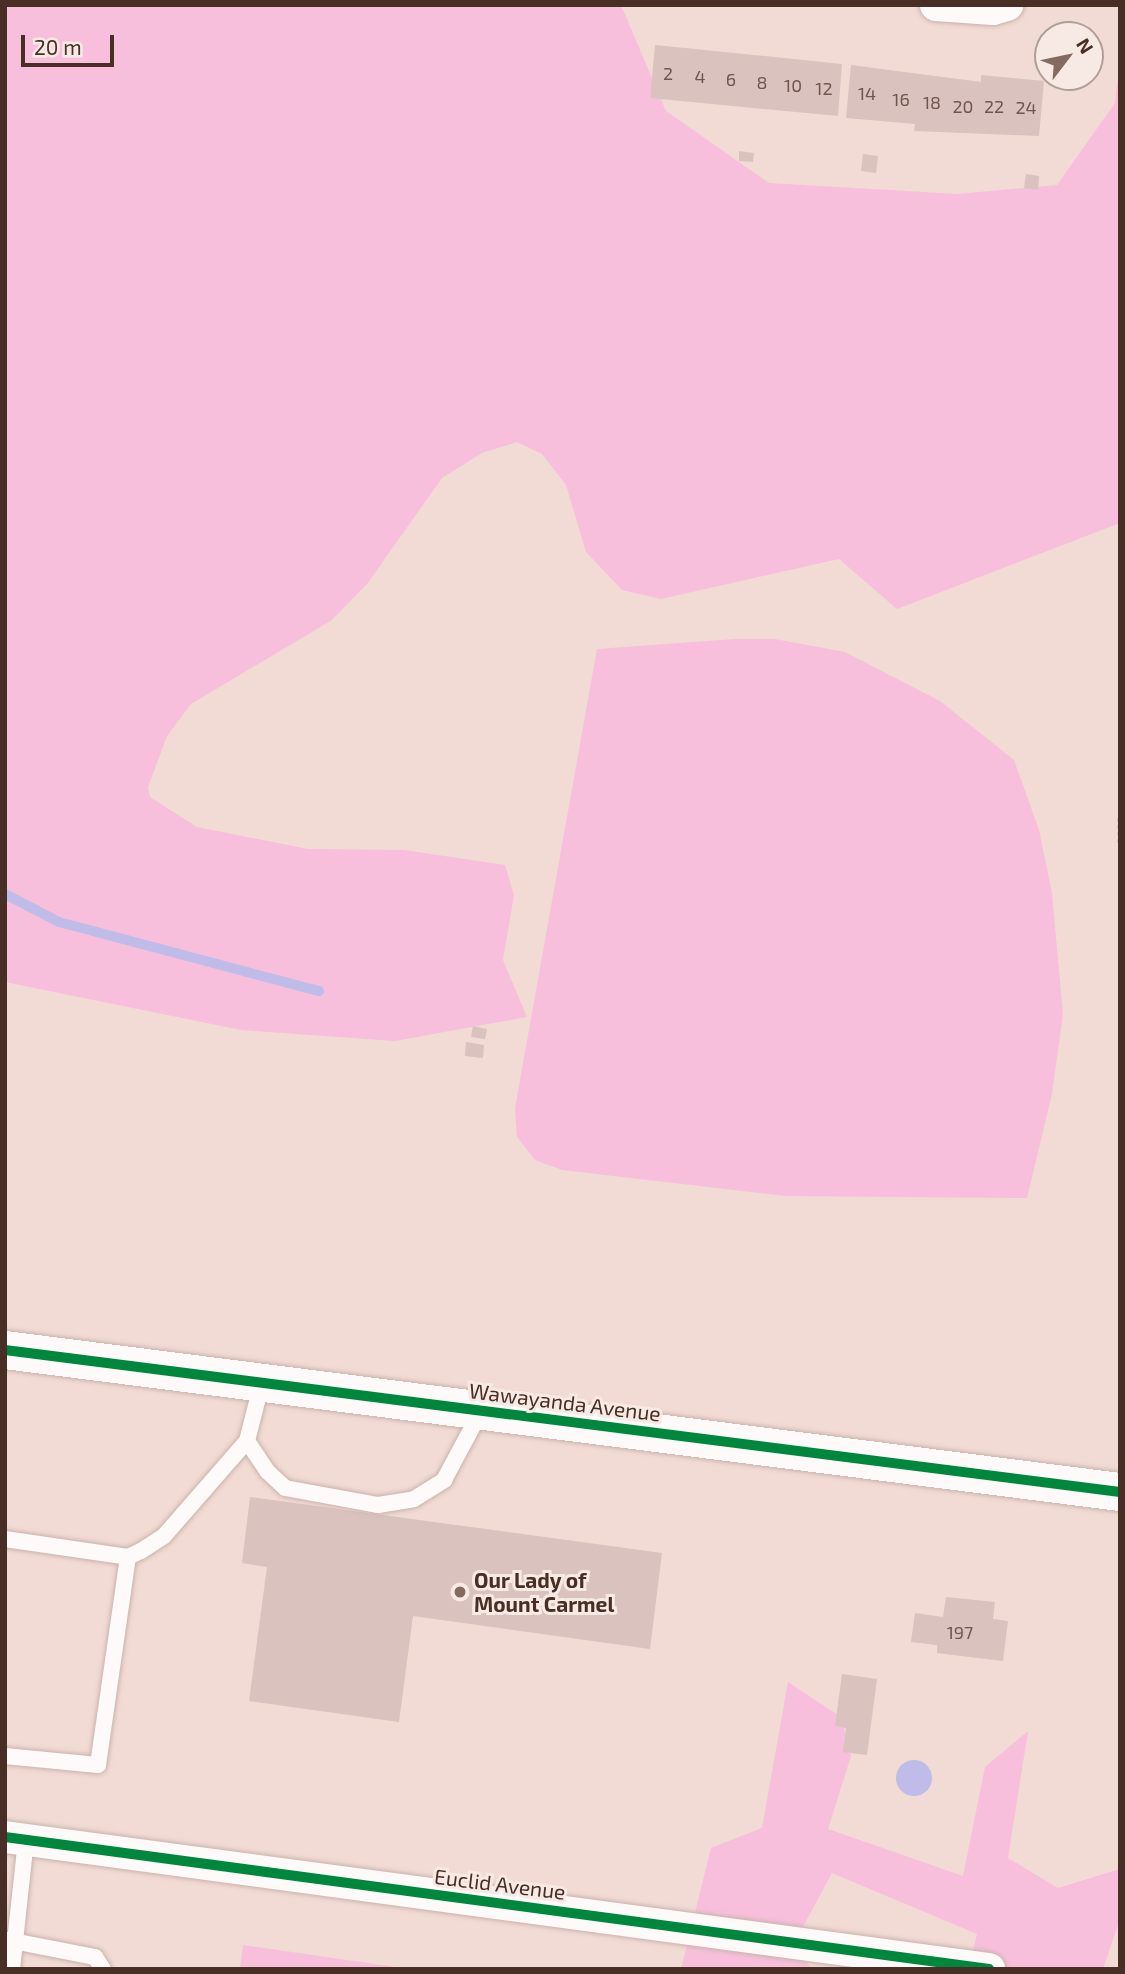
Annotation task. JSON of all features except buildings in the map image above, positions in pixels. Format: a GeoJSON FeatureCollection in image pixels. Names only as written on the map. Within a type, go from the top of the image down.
{"type":"FeatureCollection","features":[{"type":"Feature","properties":{"kind":"street"},"geometry":{"type":"LineString","coordinates":[[936,5],[993,9],[1007,5]]}},
{"type":"Feature","properties":{"kind":"street","name":"Wawayanda Avenue"},"geometry":{"type":"LineString","coordinates":[[5,1350],[1120,1492]]}},
{"type":"Feature","properties":{"kind":"street","name":"Euclid Avenue"},"geometry":{"type":"LineString","coordinates":[[16,1839],[989,1969]]}},
{"type":"Feature","properties":{"kind":"lane"},"geometry":{"type":"LineString","coordinates":[[5,1539],[128,1557],[164,1536],[247,1441],[262,1382]]}},
{"type":"Feature","properties":{"kind":"lane"},"geometry":{"type":"LineString","coordinates":[[247,1441],[268,1472],[285,1488],[378,1505],[414,1499],[444,1480],[481,1410]]}},
{"type":"Feature","properties":{"kind":"lane"},"geometry":{"type":"LineString","coordinates":[[5,1756],[98,1765],[128,1557]]}},
{"type":"Feature","properties":{"kind":"lane"},"geometry":{"type":"LineString","coordinates":[[12,1969],[10,1941],[16,1839]]}},
{"type":"Feature","properties":{"kind":"lane"},"geometry":{"type":"LineString","coordinates":[[10,1941],[96,1957],[103,1969]]}},
{"type":"Feature","properties":{"kind":"path"},"geometry":{"type":"LineString","coordinates":[[1120,818],[1120,846]]}},
{"type":"Feature","properties":{"kind":"shaded area"},"geometry":{"type":"Polygon","coordinates":[[[5,5],[621,5],[666,111],[769,183],[957,194],[1057,185],[1115,103],[1120,59],[1120,523],[897,609],[839,559],[661,599],[622,590],[586,552],[566,485],[542,454],[517,442],[482,453],[442,478],[367,584],[332,620],[191,704],[167,736],[148,787],[150,797],[197,827],[308,849],[404,850],[505,865],[514,895],[503,960],[527,1017],[395,1041],[241,1030],[5,982],[5,5]]]}},
{"type":"Feature","properties":{"kind":"shaded area"},"geometry":{"type":"Polygon","coordinates":[[[735,639],[775,639],[845,652],[940,701],[1014,760],[1039,830],[1052,893],[1063,1014],[1052,1094],[1027,1198],[785,1196],[562,1170],[535,1160],[517,1137],[515,1108],[597,649],[735,639]]]}},
{"type":"Feature","properties":{"kind":"shaded area"},"geometry":{"type":"Polygon","coordinates":[[[788,1682],[841,1717],[851,1756],[828,1829],[963,1876],[985,1767],[1028,1731],[1008,1858],[1058,1888],[1120,1869],[1120,1919],[1103,1969],[969,1969],[977,1934],[832,1873],[791,1949],[813,1969],[681,1969],[711,1848],[762,1828],[788,1682]]]}},
{"type":"Feature","properties":{"kind":"shaded area"},"geometry":{"type":"Polygon","coordinates":[[[243,1945],[409,1969],[240,1969],[243,1945]]]}},
{"type":"Feature","properties":{"kind":"water"},"geometry":{"type":"Polygon","coordinates":[[[914,1760],[927,1765],[932,1778],[927,1791],[914,1796],[901,1791],[896,1778],[901,1765],[914,1760]]]}},
{"type":"Feature","properties":{"kind":"waterway"},"geometry":{"type":"LineString","coordinates":[[5,894],[59,922],[319,991]]}},
{"type":"Feature","properties":{"kind":"cycle path"},"geometry":{"type":"LineString","coordinates":[[5,1350],[1120,1492]]}},
{"type":"Feature","properties":{"kind":"cycle path"},"geometry":{"type":"LineString","coordinates":[[5,1837],[989,1969]]}},
{"type":"Feature","properties":{"kind":"place","name":"Our Lady of Mount Carmel"},"geometry":{"type":"Point","coordinates":[460,1592]}}]}
